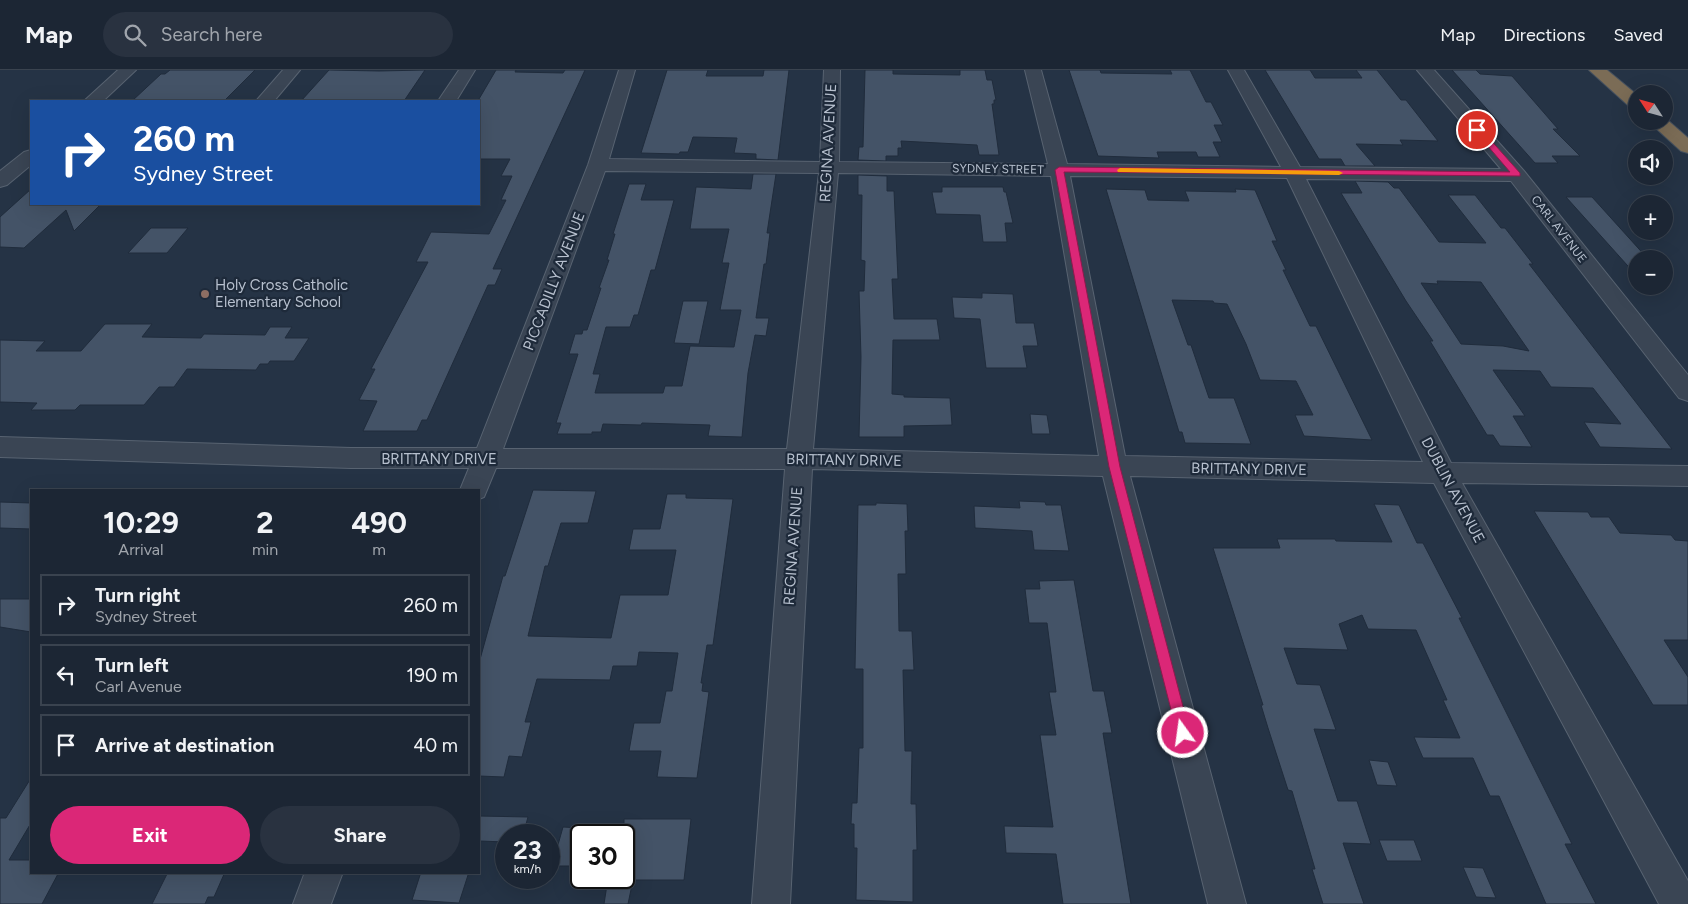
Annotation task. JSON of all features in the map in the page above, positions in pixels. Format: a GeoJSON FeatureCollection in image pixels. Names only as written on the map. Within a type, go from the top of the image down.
{"type":"FeatureCollection","features":[{"type":"Feature","properties":{"kind":"highway"},"geometry":{"type":"LineString","coordinates":[[1597,70],[1628,96]]}},
{"type":"Feature","properties":{"kind":"highway"},"geometry":{"type":"LineString","coordinates":[[1620,70],[1636,85]]}},
{"type":"Feature","properties":{"kind":"highway"},"geometry":{"type":"LineString","coordinates":[[1673,117],[1688,131]]}},
{"type":"Feature","properties":{"kind":"highway"},"geometry":{"type":"LineString","coordinates":[[1668,130],[1688,147]]}},
{"type":"Feature","properties":{"kind":"street"},"geometry":{"type":"LineString","coordinates":[[94,100],[128,70]]}},
{"type":"Feature","properties":{"kind":"street"},"geometry":{"type":"LineString","coordinates":[[266,100],[292,70]]}},
{"type":"Feature","properties":{"kind":"street"},"geometry":{"type":"LineString","coordinates":[[448,100],[467,70]]}},
{"type":"Feature","properties":{"kind":"street","name":"PICCADILLY AVENUE"},"geometry":{"type":"LineString","coordinates":[[474,489],[598,165],[627,70]]}},
{"type":"Feature","properties":{"kind":"street","name":"REGINA AVENUE"},"geometry":{"type":"LineString","coordinates":[[771,904],[799,459],[829,167],[832,70]]}},
{"type":"Feature","properties":{"kind":"street"},"geometry":{"type":"LineString","coordinates":[[1033,70],[1059,170],[1114,467],[1227,904]]}},
{"type":"Feature","properties":{"kind":"street","name":"DUBLIN AVENUE"},"geometry":{"type":"LineString","coordinates":[[1236,70],[1294,173],[1442,473],[1680,904]]}},
{"type":"Feature","properties":{"kind":"street","name":"CARL AVENUE"},"geometry":{"type":"LineString","coordinates":[[1425,70],[1517,175],[1688,392]]}},
{"type":"Feature","properties":{"kind":"street"},"geometry":{"type":"LineString","coordinates":[[0,181],[30,157]]}},
{"type":"Feature","properties":{"kind":"street","name":"SYDNEY STREET"},"geometry":{"type":"LineString","coordinates":[[598,165],[1517,175]]}},
{"type":"Feature","properties":{"kind":"street","name":"BRITTANY DRIVE"},"geometry":{"type":"LineString","coordinates":[[0,446],[351,458],[799,459],[1114,467],[1688,476]]}},
{"type":"Feature","properties":{"kind":"street"},"geometry":{"type":"LineString","coordinates":[[312,904],[323,874]]}},
{"type":"Feature","properties":{"kind":"building"},"geometry":{"type":"Polygon","coordinates":[[[170,70],[255,70],[225,100],[133,100],[161,74],[165,74],[170,70]]]}},
{"type":"Feature","properties":{"kind":"building"},"geometry":{"type":"Polygon","coordinates":[[[329,70],[425,70],[405,100],[302,100],[329,70]]]}},
{"type":"Feature","properties":{"kind":"building"},"geometry":{"type":"Polygon","coordinates":[[[496,70],[563,73],[565,70],[585,70],[493,269],[502,269],[495,285],[488,285],[427,420],[422,420],[417,431],[363,431],[377,401],[359,400],[375,369],[371,369],[428,262],[416,262],[431,232],[489,234],[506,200],[501,200],[512,176],[501,176],[510,159],[480,159],[479,99],[496,70]]]}},
{"type":"Feature","properties":{"kind":"building"},"geometry":{"type":"Polygon","coordinates":[[[667,70],[708,70],[706,76],[763,76],[764,70],[789,70],[778,160],[756,159],[756,154],[734,153],[737,138],[693,137],[688,152],[680,152],[679,154],[641,153],[667,70]]]}},
{"type":"Feature","properties":{"kind":"building"},"geometry":{"type":"Polygon","coordinates":[[[865,70],[893,70],[893,74],[960,75],[960,70],[985,70],[987,80],[992,80],[996,100],[992,104],[999,155],[979,155],[977,145],[901,141],[902,148],[898,148],[898,156],[886,156],[886,161],[858,160],[859,147],[863,147],[865,70]]]}},
{"type":"Feature","properties":{"kind":"building"},"geometry":{"type":"Polygon","coordinates":[[[1069,70],[1100,70],[1101,73],[1172,74],[1170,70],[1190,70],[1206,102],[1211,102],[1223,125],[1214,125],[1222,142],[1213,142],[1220,157],[1198,157],[1196,152],[1157,152],[1159,158],[1098,156],[1069,70]]]}},
{"type":"Feature","properties":{"kind":"building"},"geometry":{"type":"Polygon","coordinates":[[[1265,70],[1310,70],[1315,78],[1362,78],[1356,70],[1377,70],[1401,100],[1406,100],[1438,141],[1400,140],[1403,145],[1356,144],[1375,166],[1345,166],[1341,159],[1319,159],[1265,70]]]}},
{"type":"Feature","properties":{"kind":"building"},"geometry":{"type":"Polygon","coordinates":[[[1452,70],[1476,70],[1480,74],[1512,76],[1558,129],[1553,129],[1580,156],[1552,156],[1558,163],[1535,163],[1452,70]]]}},
{"type":"Feature","properties":{"kind":"building"},"geometry":{"type":"Polygon","coordinates":[[[753,174],[776,174],[767,233],[770,233],[766,264],[764,264],[756,318],[769,318],[766,336],[755,335],[748,373],[742,437],[708,436],[710,425],[642,423],[641,425],[603,424],[601,432],[592,432],[592,434],[557,434],[561,423],[556,423],[578,354],[569,354],[575,334],[582,334],[583,330],[587,330],[601,288],[599,288],[609,260],[607,260],[615,234],[613,234],[629,184],[646,184],[641,200],[674,200],[655,270],[651,270],[638,315],[634,315],[630,327],[606,327],[593,374],[600,374],[595,393],[663,393],[665,386],[682,386],[690,346],[734,347],[741,310],[720,310],[729,263],[722,263],[729,229],[690,229],[696,187],[751,189],[753,174]]]}},
{"type":"Feature","properties":{"kind":"building"},"geometry":{"type":"Polygon","coordinates":[[[858,175],[887,176],[887,191],[894,191],[898,279],[892,279],[894,319],[937,319],[940,340],[893,340],[892,394],[904,395],[904,397],[950,398],[952,425],[904,426],[904,437],[859,437],[861,357],[859,291],[864,291],[865,261],[861,260],[862,195],[858,195],[858,175]]]}},
{"type":"Feature","properties":{"kind":"building"},"geometry":{"type":"Polygon","coordinates":[[[1355,181],[1388,182],[1394,188],[1399,188],[1439,242],[1486,243],[1448,195],[1475,195],[1501,228],[1505,228],[1533,264],[1529,264],[1672,449],[1600,447],[1584,422],[1621,424],[1593,388],[1551,387],[1540,371],[1493,370],[1525,416],[1513,416],[1532,447],[1500,446],[1493,435],[1487,435],[1430,341],[1433,341],[1406,301],[1341,193],[1362,193],[1355,181]],[[1437,281],[1438,284],[1421,283],[1461,344],[1503,346],[1529,351],[1481,282],[1437,281]]]}},
{"type":"Feature","properties":{"kind":"building"},"geometry":{"type":"Polygon","coordinates":[[[942,187],[1003,187],[1004,192],[1006,192],[1013,223],[1005,223],[1007,242],[983,242],[980,215],[936,214],[932,192],[942,192],[942,187]]]}},
{"type":"Feature","properties":{"kind":"building"},"geometry":{"type":"Polygon","coordinates":[[[1106,189],[1145,190],[1148,200],[1189,201],[1185,191],[1236,192],[1235,189],[1255,190],[1277,241],[1272,241],[1286,270],[1283,270],[1310,326],[1316,326],[1372,440],[1304,436],[1295,415],[1313,415],[1296,381],[1260,380],[1227,304],[1214,303],[1213,301],[1172,300],[1188,345],[1191,345],[1209,398],[1234,398],[1251,444],[1185,443],[1182,432],[1179,432],[1106,189]]]}},
{"type":"Feature","properties":{"kind":"building"},"geometry":{"type":"Polygon","coordinates":[[[30,190],[30,205],[100,205],[74,231],[66,210],[24,248],[0,247],[0,217],[30,190]]]}},
{"type":"Feature","properties":{"kind":"building"},"geometry":{"type":"Polygon","coordinates":[[[1566,197],[1592,197],[1628,237],[1628,240],[1631,240],[1640,250],[1628,250],[1628,266],[1566,197]]]}},
{"type":"Feature","properties":{"kind":"building"},"geometry":{"type":"Polygon","coordinates":[[[151,228],[188,228],[167,253],[128,253],[151,228]]]}},
{"type":"Feature","properties":{"kind":"building"},"geometry":{"type":"Polygon","coordinates":[[[982,293],[1013,294],[1016,323],[1034,323],[1038,346],[1023,346],[1027,368],[986,368],[980,319],[954,318],[952,297],[982,298],[982,293]]]}},
{"type":"Feature","properties":{"kind":"building"},"geometry":{"type":"Polygon","coordinates":[[[683,301],[708,301],[699,344],[674,343],[683,301]]]}},
{"type":"Feature","properties":{"kind":"building"},"geometry":{"type":"Polygon","coordinates":[[[105,324],[152,324],[142,337],[201,338],[204,334],[265,335],[270,327],[292,327],[285,338],[309,338],[294,361],[270,361],[268,364],[260,364],[256,370],[187,369],[174,387],[159,387],[144,405],[80,405],[75,410],[31,410],[37,403],[0,402],[0,340],[45,341],[36,351],[81,351],[105,324]]]}},
{"type":"Feature","properties":{"kind":"building"},"geometry":{"type":"Polygon","coordinates":[[[1030,414],[1047,415],[1050,434],[1032,434],[1030,414]]]}},
{"type":"Feature","properties":{"kind":"building"},"geometry":{"type":"Polygon","coordinates":[[[533,490],[596,491],[588,523],[561,523],[548,566],[545,566],[528,636],[611,638],[620,595],[668,595],[676,550],[629,550],[633,529],[660,529],[667,494],[686,494],[686,498],[733,499],[713,645],[707,645],[701,683],[703,683],[702,691],[709,692],[697,778],[657,777],[661,751],[629,751],[634,723],[660,723],[666,691],[672,691],[678,653],[639,652],[637,666],[613,666],[610,680],[537,679],[525,722],[531,722],[522,757],[509,756],[504,777],[480,776],[480,659],[503,576],[505,576],[533,490]]]}},
{"type":"Feature","properties":{"kind":"building"},"geometry":{"type":"Polygon","coordinates":[[[1019,501],[1061,505],[1069,551],[1034,550],[1032,531],[975,528],[974,506],[1020,508],[1019,501]]]}},
{"type":"Feature","properties":{"kind":"building"},"geometry":{"type":"Polygon","coordinates":[[[0,502],[30,503],[30,529],[0,528],[0,502]]]}},
{"type":"Feature","properties":{"kind":"building"},"geometry":{"type":"Polygon","coordinates":[[[876,503],[907,504],[908,531],[905,531],[906,574],[898,574],[899,631],[912,631],[914,670],[903,670],[905,751],[912,751],[911,804],[916,804],[917,850],[913,850],[913,902],[856,900],[857,848],[854,848],[854,824],[851,824],[852,803],[857,803],[859,748],[863,748],[863,669],[855,669],[858,505],[876,505],[876,503]]]}},
{"type":"Feature","properties":{"kind":"building"},"geometry":{"type":"Polygon","coordinates":[[[1374,504],[1399,505],[1417,543],[1423,543],[1462,618],[1459,618],[1572,844],[1565,844],[1596,904],[1546,904],[1499,796],[1490,796],[1473,758],[1423,758],[1414,737],[1460,738],[1443,700],[1447,700],[1416,630],[1368,629],[1362,615],[1339,624],[1348,650],[1284,648],[1297,684],[1320,685],[1336,730],[1314,729],[1338,801],[1357,801],[1371,844],[1343,843],[1364,904],[1323,904],[1312,869],[1315,869],[1292,791],[1288,790],[1213,548],[1280,548],[1277,539],[1335,539],[1336,541],[1392,542],[1374,504]]]}},
{"type":"Feature","properties":{"kind":"building"},"geometry":{"type":"Polygon","coordinates":[[[1534,511],[1588,512],[1591,517],[1609,517],[1620,533],[1671,535],[1675,540],[1688,541],[1688,640],[1664,640],[1688,677],[1688,705],[1653,705],[1534,511]]]}},
{"type":"Feature","properties":{"kind":"building"},"geometry":{"type":"Polygon","coordinates":[[[1074,580],[1093,691],[1104,691],[1112,733],[1103,733],[1131,904],[1063,904],[1056,854],[1006,853],[1004,826],[1053,827],[1040,735],[1056,735],[1049,692],[1056,692],[1047,623],[1029,623],[1025,589],[1040,589],[1039,581],[1074,580]]]}},
{"type":"Feature","properties":{"kind":"building"},"geometry":{"type":"Polygon","coordinates":[[[0,599],[30,599],[30,632],[0,627],[0,599]]]}},
{"type":"Feature","properties":{"kind":"building"},"geometry":{"type":"Polygon","coordinates":[[[1369,760],[1388,762],[1397,786],[1377,785],[1369,760]]]}},
{"type":"Feature","properties":{"kind":"building"},"geometry":{"type":"Polygon","coordinates":[[[30,780],[30,825],[9,860],[30,860],[30,874],[58,874],[42,904],[0,904],[0,818],[6,818],[30,780]]]}},
{"type":"Feature","properties":{"kind":"building"},"geometry":{"type":"Polygon","coordinates":[[[480,816],[528,817],[526,824],[495,824],[495,842],[480,841],[480,816]]]}},
{"type":"Feature","properties":{"kind":"building"},"geometry":{"type":"Polygon","coordinates":[[[624,819],[691,819],[684,880],[635,880],[635,824],[624,824],[624,819]]]}},
{"type":"Feature","properties":{"kind":"building"},"geometry":{"type":"Polygon","coordinates":[[[563,827],[570,827],[570,866],[560,866],[560,838],[563,827]]]}},
{"type":"Feature","properties":{"kind":"building"},"geometry":{"type":"Polygon","coordinates":[[[1379,840],[1414,840],[1422,861],[1387,861],[1379,840]]]}},
{"type":"Feature","properties":{"kind":"building"},"geometry":{"type":"Polygon","coordinates":[[[1463,867],[1483,868],[1496,898],[1476,897],[1463,867]]]}},
{"type":"Feature","properties":{"kind":"building"},"geometry":{"type":"Polygon","coordinates":[[[167,874],[224,874],[214,897],[208,897],[205,904],[152,904],[167,874]]]}},
{"type":"Feature","properties":{"kind":"building"},"geometry":{"type":"Polygon","coordinates":[[[420,874],[468,874],[459,903],[412,900],[420,874]]]}},
{"type":"Feature","properties":{"kind":"building"},"geometry":{"type":"Polygon","coordinates":[[[606,889],[631,889],[628,904],[604,904],[606,889]]]}},
{"type":"Feature","properties":{"kind":"slow traffic"},"geometry":{"type":"LineString","coordinates":[[1120,170],[1339,173]]}},
{"type":"Feature","properties":{"kind":"place","name":"Holy Cross Catholic Elementary School"},"geometry":{"type":"Point","coordinates":[205,294]}},
{"type":"Feature","properties":{"kind":"route"},"geometry":{"type":"LineString","coordinates":[[1183,733],[1114,467],[1059,170],[1517,175],[1477,130]]}}]}
